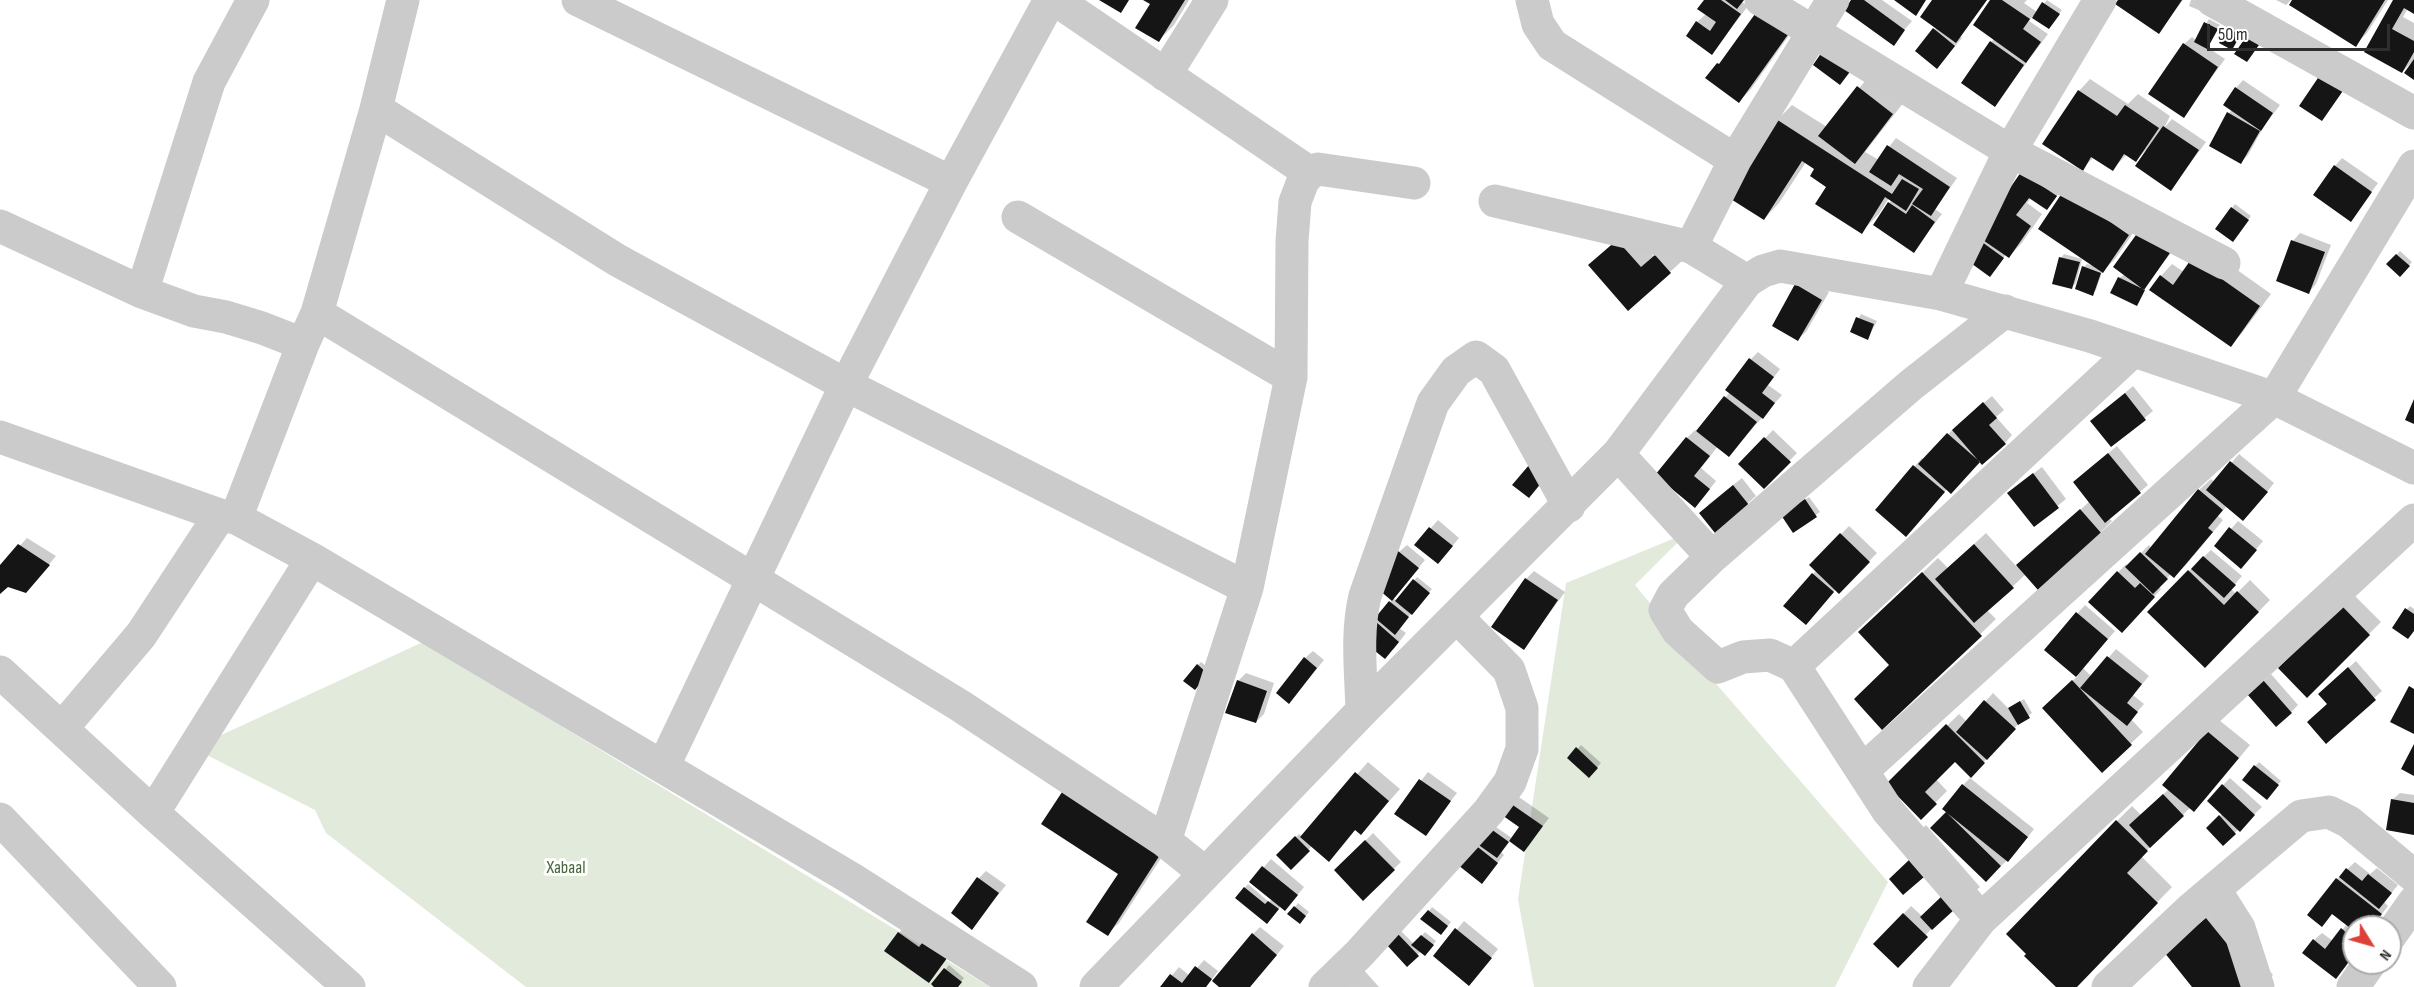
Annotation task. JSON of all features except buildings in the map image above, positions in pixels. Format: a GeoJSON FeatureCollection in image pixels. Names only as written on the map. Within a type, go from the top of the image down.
{"type":"FeatureCollection","features":[{"type":"Feature","properties":{"kind":"street"},"geometry":{"type":"LineString","coordinates":[[142,292],[209,82],[253,0]]}},
{"type":"Feature","properties":{"kind":"street"},"geometry":{"type":"LineString","coordinates":[[63,728],[141,634],[228,516],[317,313],[376,109],[403,0]]}},
{"type":"Feature","properties":{"kind":"street"},"geometry":{"type":"LineString","coordinates":[[578,0],[951,182]]}},
{"type":"Feature","properties":{"kind":"street"},"geometry":{"type":"LineString","coordinates":[[663,767],[846,385],[951,182],[1050,0]]}},
{"type":"Feature","properties":{"kind":"street"},"geometry":{"type":"LineString","coordinates":[[1056,0],[1310,173]]}},
{"type":"Feature","properties":{"kind":"street"},"geometry":{"type":"LineString","coordinates":[[1165,75],[1212,0]]}},
{"type":"Feature","properties":{"kind":"street"},"geometry":{"type":"LineString","coordinates":[[1761,0],[2010,151],[2224,263]]}},
{"type":"Feature","properties":{"kind":"street"},"geometry":{"type":"LineString","coordinates":[[1691,247],[1735,160],[1833,0]]}},
{"type":"Feature","properties":{"kind":"street"},"geometry":{"type":"LineString","coordinates":[[1941,294],[2010,151],[2100,0]]}},
{"type":"Feature","properties":{"kind":"street"},"geometry":{"type":"LineString","coordinates":[[2212,0],[2414,113]]}},
{"type":"Feature","properties":{"kind":"street"},"geometry":{"type":"LineString","coordinates":[[1526,3],[1552,45],[1735,160]]}},
{"type":"Feature","properties":{"kind":"street"},"geometry":{"type":"LineString","coordinates":[[376,109],[617,260],[846,385],[1247,588]]}},
{"type":"Feature","properties":{"kind":"street"},"geometry":{"type":"LineString","coordinates":[[1863,770],[2274,398],[2414,166]]}},
{"type":"Feature","properties":{"kind":"street"},"geometry":{"type":"LineString","coordinates":[[1165,841],[1247,588],[1291,377],[1292,241],[1295,202],[1303,181],[1310,173],[1318,169],[1414,183]]}},
{"type":"Feature","properties":{"kind":"street"},"geometry":{"type":"LineString","coordinates":[[1495,201],[1691,247],[1747,281]]}},
{"type":"Feature","properties":{"kind":"street"},"geometry":{"type":"LineString","coordinates":[[1018,217],[1291,377]]}},
{"type":"Feature","properties":{"kind":"street"},"geometry":{"type":"LineString","coordinates":[[0,226],[142,292],[194,311],[226,317],[262,328],[303,344]]}},
{"type":"Feature","properties":{"kind":"street"},"geometry":{"type":"LineString","coordinates":[[1096,987],[1362,711],[1569,506],[1618,454],[1747,281],[1763,271],[1780,266],[1941,294],[2005,311],[2274,398],[2414,468]]}},
{"type":"Feature","properties":{"kind":"street"},"geometry":{"type":"LineString","coordinates":[[1981,919],[1888,811],[1794,666],[1770,655],[1743,657],[1718,667],[1678,631],[1665,610],[1673,595],[1712,557],[1902,392],[2005,311]]}},
{"type":"Feature","properties":{"kind":"street"},"geometry":{"type":"LineString","coordinates":[[317,313],[959,705],[1165,841],[1205,873]]}},
{"type":"Feature","properties":{"kind":"street"},"geometry":{"type":"LineString","coordinates":[[1794,666],[2133,351]]}},
{"type":"Feature","properties":{"kind":"street"},"geometry":{"type":"LineString","coordinates":[[1362,711],[1359,632],[1365,596],[1433,403],[1456,371],[1476,357],[1494,370],[1569,506]]}},
{"type":"Feature","properties":{"kind":"street"},"geometry":{"type":"LineString","coordinates":[[0,437],[228,516],[312,559],[852,879],[1021,987]]}},
{"type":"Feature","properties":{"kind":"street"},"geometry":{"type":"LineString","coordinates":[[1618,454],[1712,557]]}},
{"type":"Feature","properties":{"kind":"street"},"geometry":{"type":"LineString","coordinates":[[1929,987],[1981,919],[2414,520]]}},
{"type":"Feature","properties":{"kind":"street"},"geometry":{"type":"LineString","coordinates":[[153,813],[312,559]]}},
{"type":"Feature","properties":{"kind":"street"},"geometry":{"type":"LineString","coordinates":[[1325,987],[1359,954],[1489,811],[1510,782],[1522,749],[1522,708],[1509,670],[1457,617]]}},
{"type":"Feature","properties":{"kind":"street"},"geometry":{"type":"LineString","coordinates":[[0,672],[153,813],[349,987]]}},
{"type":"Feature","properties":{"kind":"street"},"geometry":{"type":"LineString","coordinates":[[2108,987],[2192,908],[2301,816],[2329,812],[2349,822],[2414,876]]}},
{"type":"Feature","properties":{"kind":"street"},"geometry":{"type":"LineString","coordinates":[[0,819],[160,987]]}},
{"type":"Feature","properties":{"kind":"street"},"geometry":{"type":"LineString","coordinates":[[2215,890],[2239,928],[2258,987]]}},
{"type":"Feature","properties":{"kind":"street"},"geometry":{"type":"LineString","coordinates":[[2402,920],[2414,903]]}},
{"type":"Feature","properties":{"kind":"green space"},"geometry":{"type":"Polygon","coordinates":[[[1687,533],[1635,585],[1712,679],[1888,882],[1835,987],[1534,987],[1518,899],[1566,583],[1687,533]]]}},
{"type":"Feature","properties":{"kind":"green space","name":"Xabaal"},"geometry":{"type":"Polygon","coordinates":[[[423,642],[990,987],[526,987],[326,833],[315,810],[193,748],[423,642]]]}}]}
